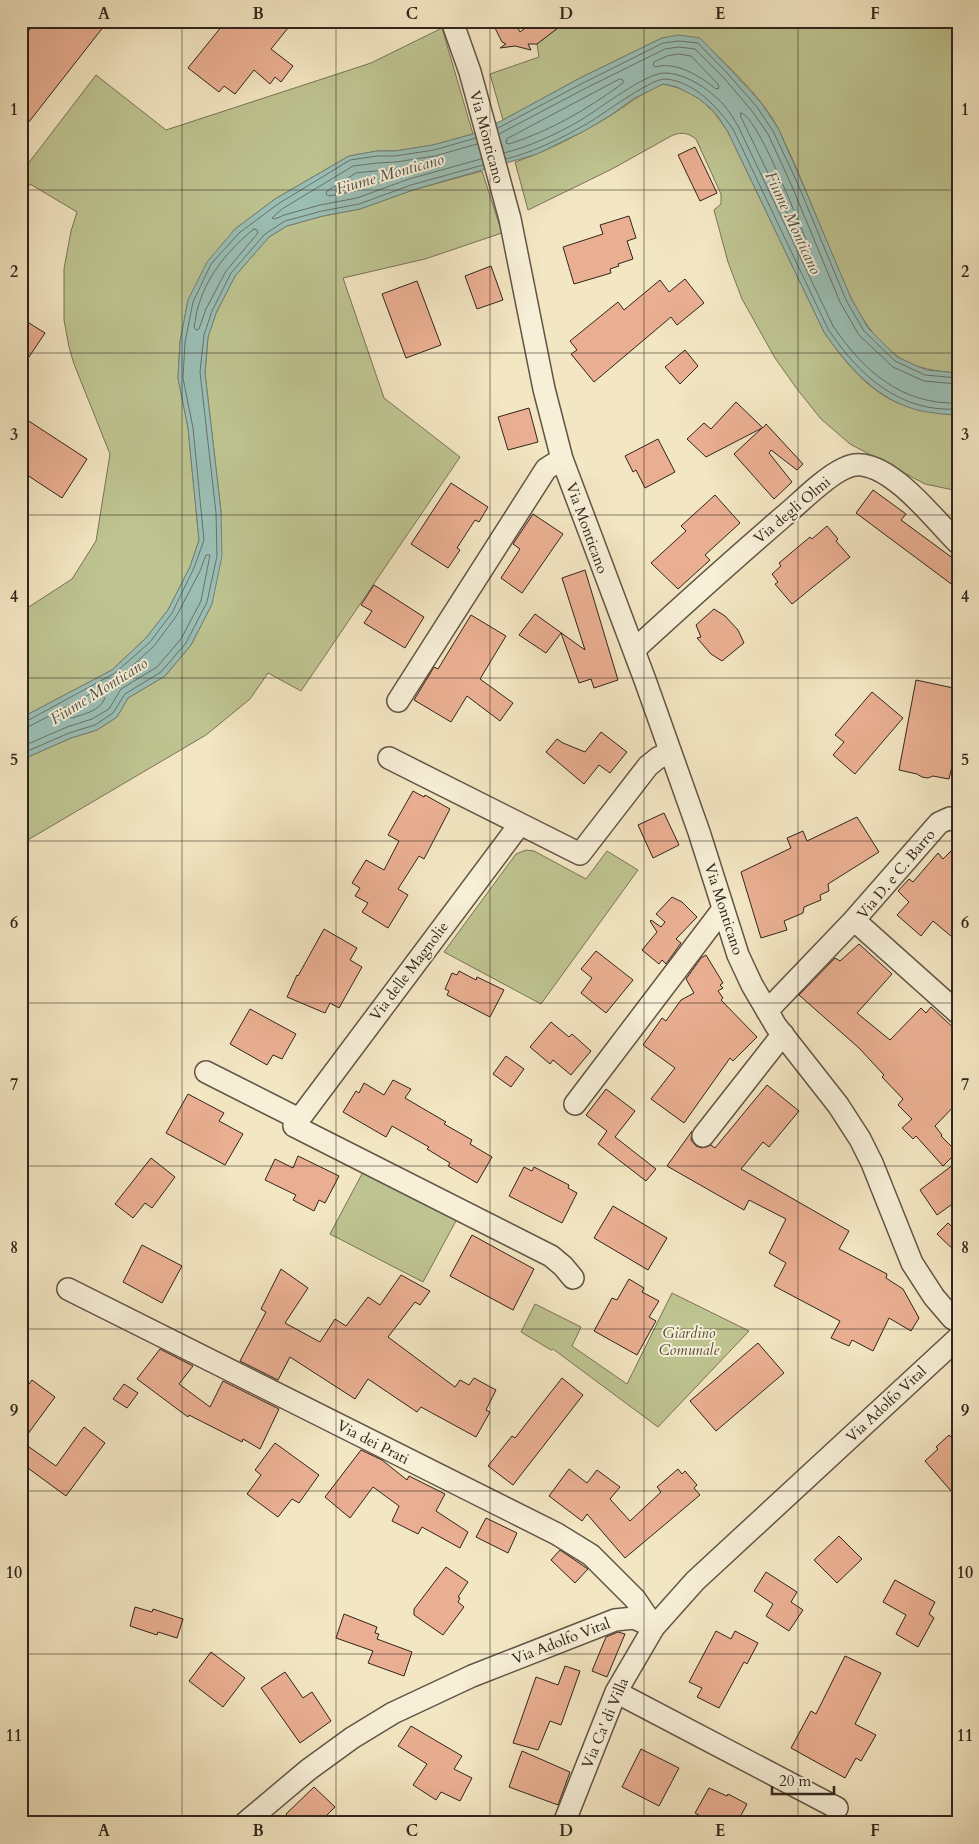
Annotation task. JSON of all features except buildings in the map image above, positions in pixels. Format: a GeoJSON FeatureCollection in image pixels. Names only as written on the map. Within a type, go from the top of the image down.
{"type":"FeatureCollection","features":[{"type":"Feature","properties":{"kind":"street","name":"Via Monticano"},"geometry":{"type":"LineString","coordinates":[[452,21],[472,80],[510,219],[544,389],[562,458],[634,650],[699,832],[738,955],[766,1011],[838,1105],[860,1139],[872,1163],[912,1263],[934,1297],[952,1318],[958,1322]]}},
{"type":"Feature","properties":{"kind":"street"},"geometry":{"type":"LineString","coordinates":[[398,701],[546,469],[562,458]]}},
{"type":"Feature","properties":{"kind":"street","name":"Via degli Olmi"},"geometry":{"type":"LineString","coordinates":[[634,650],[736,558],[832,476],[851,466],[873,467],[888,474],[958,543]]}},
{"type":"Feature","properties":{"kind":"street"},"geometry":{"type":"LineString","coordinates":[[389,758],[580,854],[648,766],[670,752]]}},
{"type":"Feature","properties":{"kind":"street","name":"Via D. e C. Barro"},"geometry":{"type":"LineString","coordinates":[[954,820],[940,823],[854,920],[958,1013]]}},
{"type":"Feature","properties":{"kind":"street","name":"Via delle Magnolie"},"geometry":{"type":"LineString","coordinates":[[299,1119],[520,824]]}},
{"type":"Feature","properties":{"kind":"street"},"geometry":{"type":"LineString","coordinates":[[575,1104],[724,909]]}},
{"type":"Feature","properties":{"kind":"street"},"geometry":{"type":"LineString","coordinates":[[766,1011],[854,920]]}},
{"type":"Feature","properties":{"kind":"street"},"geometry":{"type":"LineString","coordinates":[[703,1136],[782,1034]]}},
{"type":"Feature","properties":{"kind":"street"},"geometry":{"type":"LineString","coordinates":[[206,1072],[299,1119],[294,1126],[551,1256],[573,1278]]}},
{"type":"Feature","properties":{"kind":"street","name":"Via dei Prati"},"geometry":{"type":"LineString","coordinates":[[68,1289],[557,1534],[591,1555],[635,1600],[654,1627]]}},
{"type":"Feature","properties":{"kind":"street","name":"Via Adolfo Vital"},"geometry":{"type":"LineString","coordinates":[[245,1823],[352,1738],[393,1713],[472,1676],[615,1620],[634,1618],[654,1627],[695,1581],[958,1338]]}},
{"type":"Feature","properties":{"kind":"street","name":"Via Ca' di Villa"},"geometry":{"type":"LineString","coordinates":[[564,1823],[616,1692],[654,1627]]}},
{"type":"Feature","properties":{"kind":"street"},"geometry":{"type":"LineString","coordinates":[[616,1692],[837,1808]]}},
{"type":"Feature","properties":{"kind":"green space"},"geometry":{"type":"Polygon","coordinates":[[[567,21],[958,21],[958,373],[918,367],[911,364],[897,356],[873,333],[863,320],[848,291],[792,158],[772,117],[743,82],[700,39],[662,38],[580,78],[503,120],[490,74],[539,57],[537,44],[567,21]]]}},
{"type":"Feature","properties":{"kind":"green space"},"geometry":{"type":"Polygon","coordinates":[[[442,28],[473,134],[433,145],[349,156],[275,199],[235,229],[188,300],[180,342],[178,378],[188,428],[199,540],[190,567],[168,610],[146,638],[112,670],[21,718],[21,612],[72,579],[96,541],[110,454],[74,364],[64,320],[64,269],[71,231],[77,212],[30,184],[23,194],[21,193],[21,173],[96,75],[166,130],[371,63],[442,28]]]}},
{"type":"Feature","properties":{"kind":"green space"},"geometry":{"type":"Polygon","coordinates":[[[663,84],[684,90],[701,100],[715,114],[728,132],[824,332],[848,364],[868,384],[891,400],[915,409],[952,415],[958,414],[958,491],[925,484],[850,444],[821,419],[797,389],[775,358],[742,299],[728,262],[714,210],[721,204],[721,194],[696,139],[693,137],[688,134],[673,135],[612,169],[528,210],[515,162],[540,153],[575,136],[610,116],[642,94],[663,84]]]}},
{"type":"Feature","properties":{"kind":"green space"},"geometry":{"type":"Polygon","coordinates":[[[482,171],[502,233],[425,259],[343,278],[384,398],[460,457],[301,691],[268,673],[250,699],[206,735],[21,844],[21,760],[71,738],[97,730],[117,717],[128,698],[165,676],[191,645],[212,604],[221,512],[205,373],[208,337],[216,313],[235,276],[269,237],[287,226],[323,216],[360,209],[413,190],[482,171]]]}},
{"type":"Feature","properties":{"kind":"green space"},"geometry":{"type":"Polygon","coordinates":[[[526,850],[534,851],[586,879],[607,851],[638,870],[541,1004],[444,952],[516,854],[526,850]]]}},
{"type":"Feature","properties":{"kind":"green space"},"geometry":{"type":"Polygon","coordinates":[[[363,1172],[457,1219],[423,1282],[330,1234],[363,1172]]]}},
{"type":"Feature","properties":{"kind":"green space","name":"Giardino Comunale"},"geometry":{"type":"Polygon","coordinates":[[[672,1293],[749,1331],[658,1427],[553,1349],[551,1350],[521,1332],[535,1304],[581,1327],[572,1346],[627,1384],[672,1293]]]}},
{"type":"Feature","properties":{"kind":"water","name":"Fiume Monticano"},"geometry":{"type":"Polygon","coordinates":[[[679,35],[700,38],[762,104],[778,128],[851,298],[868,328],[897,357],[926,370],[958,373],[958,414],[917,410],[900,404],[870,385],[845,360],[824,332],[728,132],[715,112],[698,98],[677,87],[663,84],[633,99],[584,131],[537,154],[413,190],[360,209],[323,216],[287,226],[269,237],[235,276],[216,313],[208,337],[205,373],[221,512],[222,556],[212,604],[191,645],[165,676],[128,698],[117,717],[97,730],[71,738],[21,760],[21,718],[112,670],[146,638],[168,610],[190,567],[199,540],[188,428],[178,378],[180,342],[188,300],[207,262],[235,229],[275,199],[349,156],[433,145],[473,134],[662,38],[679,35]]]}}]}
